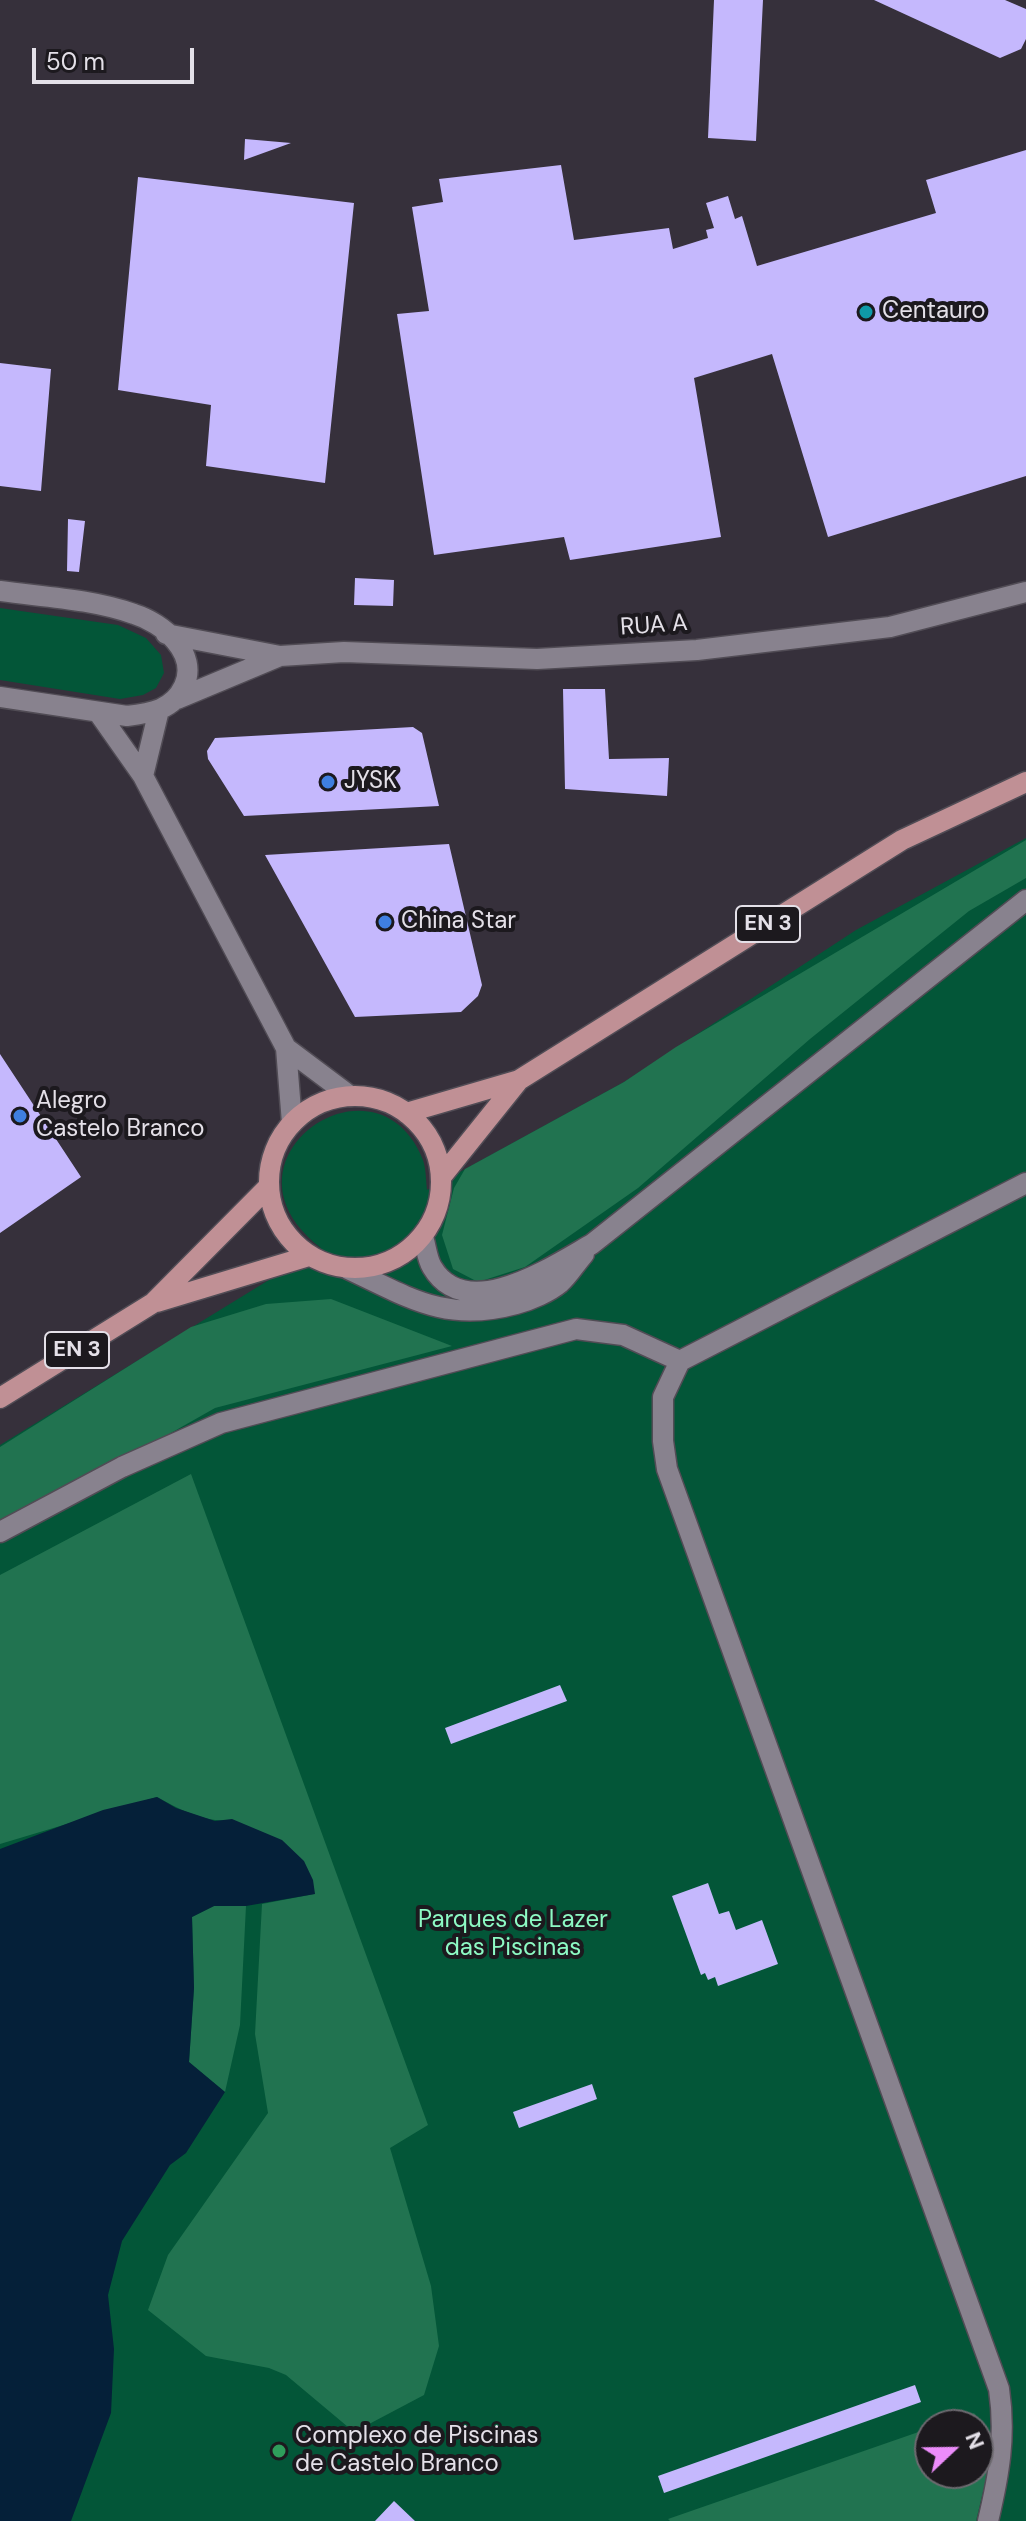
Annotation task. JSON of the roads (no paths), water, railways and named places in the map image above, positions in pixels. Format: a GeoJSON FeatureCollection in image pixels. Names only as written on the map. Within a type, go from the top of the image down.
{"type":"FeatureCollection","features":[{"type":"Feature","properties":{"kind":"main road","name":"EN 3"},"geometry":{"type":"LineString","coordinates":[[406,1113],[519,1080],[902,840],[1026,782]]}},
{"type":"Feature","properties":{"kind":"main road","name":"EN 3"},"geometry":{"type":"LineString","coordinates":[[423,1237],[437,1208],[442,1176],[519,1080]]}},
{"type":"Feature","properties":{"kind":"main road"},"geometry":{"type":"LineString","coordinates":[[423,1237],[408,1252],[369,1268],[348,1269],[328,1265],[309,1256],[280,1226],[272,1206],[269,1186],[271,1163],[279,1141],[292,1123],[319,1104],[350,1096],[380,1099],[406,1113],[424,1130],[436,1152],[442,1176]]}},
{"type":"Feature","properties":{"kind":"main road","name":"EN 3"},"geometry":{"type":"LineString","coordinates":[[0,1398],[153,1303],[269,1186]]}},
{"type":"Feature","properties":{"kind":"main road","name":"EN 3"},"geometry":{"type":"LineString","coordinates":[[153,1303],[309,1256]]}},
{"type":"Feature","properties":{"kind":"street"},"geometry":{"type":"LineString","coordinates":[[0,591],[137,614],[182,648],[187,659],[186,682],[168,704],[143,776]]}},
{"type":"Feature","properties":{"kind":"street","name":"RUA A"},"geometry":{"type":"LineString","coordinates":[[166,634],[280,656],[344,652],[537,659],[697,650],[890,627],[1026,592]]}},
{"type":"Feature","properties":{"kind":"street","name":"RUA A"},"geometry":{"type":"LineString","coordinates":[[0,697],[127,716],[168,704],[280,656]]}},
{"type":"Feature","properties":{"kind":"street"},"geometry":{"type":"LineString","coordinates":[[98,712],[143,776],[286,1048],[292,1123]]}},
{"type":"Feature","properties":{"kind":"street"},"geometry":{"type":"LineString","coordinates":[[423,1237],[431,1266],[449,1285],[469,1292],[495,1290],[535,1276],[592,1244],[1026,900]]}},
{"type":"Feature","properties":{"kind":"street"},"geometry":{"type":"LineString","coordinates":[[286,1048],[350,1096]]}},
{"type":"Feature","properties":{"kind":"street"},"geometry":{"type":"LineString","coordinates":[[988,2521],[998,2483],[1004,2422],[999,2389],[667,1469],[663,1441],[663,1397],[680,1361],[1026,1183]]}},
{"type":"Feature","properties":{"kind":"street"},"geometry":{"type":"LineString","coordinates":[[348,1269],[417,1301],[449,1311],[491,1311],[529,1300],[560,1283],[592,1244]]}},
{"type":"Feature","properties":{"kind":"street"},"geometry":{"type":"LineString","coordinates":[[0,1532],[122,1467],[221,1423],[576,1329],[623,1335],[680,1361]]}},
{"type":"Feature","properties":{"kind":"water"},"geometry":{"type":"Polygon","coordinates":[[[157,1797],[176,1808],[215,1821],[232,1819],[282,1840],[304,1861],[313,1880],[315,1894],[246,1906],[214,1906],[192,1917],[194,1988],[189,2062],[225,2092],[186,2153],[170,2165],[122,2241],[108,2295],[114,2349],[111,2413],[71,2521],[0,2521],[0,1849],[103,1810],[157,1797]]]}},
{"type":"Feature","properties":{"kind":"place","name":"Centauro"},"geometry":{"type":"Point","coordinates":[866,312]}},
{"type":"Feature","properties":{"kind":"place","name":"JYSK"},"geometry":{"type":"Point","coordinates":[328,782]}},
{"type":"Feature","properties":{"kind":"place","name":"China Star"},"geometry":{"type":"Point","coordinates":[385,922]}},
{"type":"Feature","properties":{"kind":"place","name":"Alegro Castelo Branco"},"geometry":{"type":"Point","coordinates":[20,1116]}},
{"type":"Feature","properties":{"kind":"place","name":"Complexo de Piscinas de Castelo Branco"},"geometry":{"type":"Point","coordinates":[279,2451]}},
{"type":"Feature","properties":{"kind":"park label","name":"Parques de Lazer das Piscinas"},"geometry":{"type":"Point","coordinates":[513,1935]}}]}
